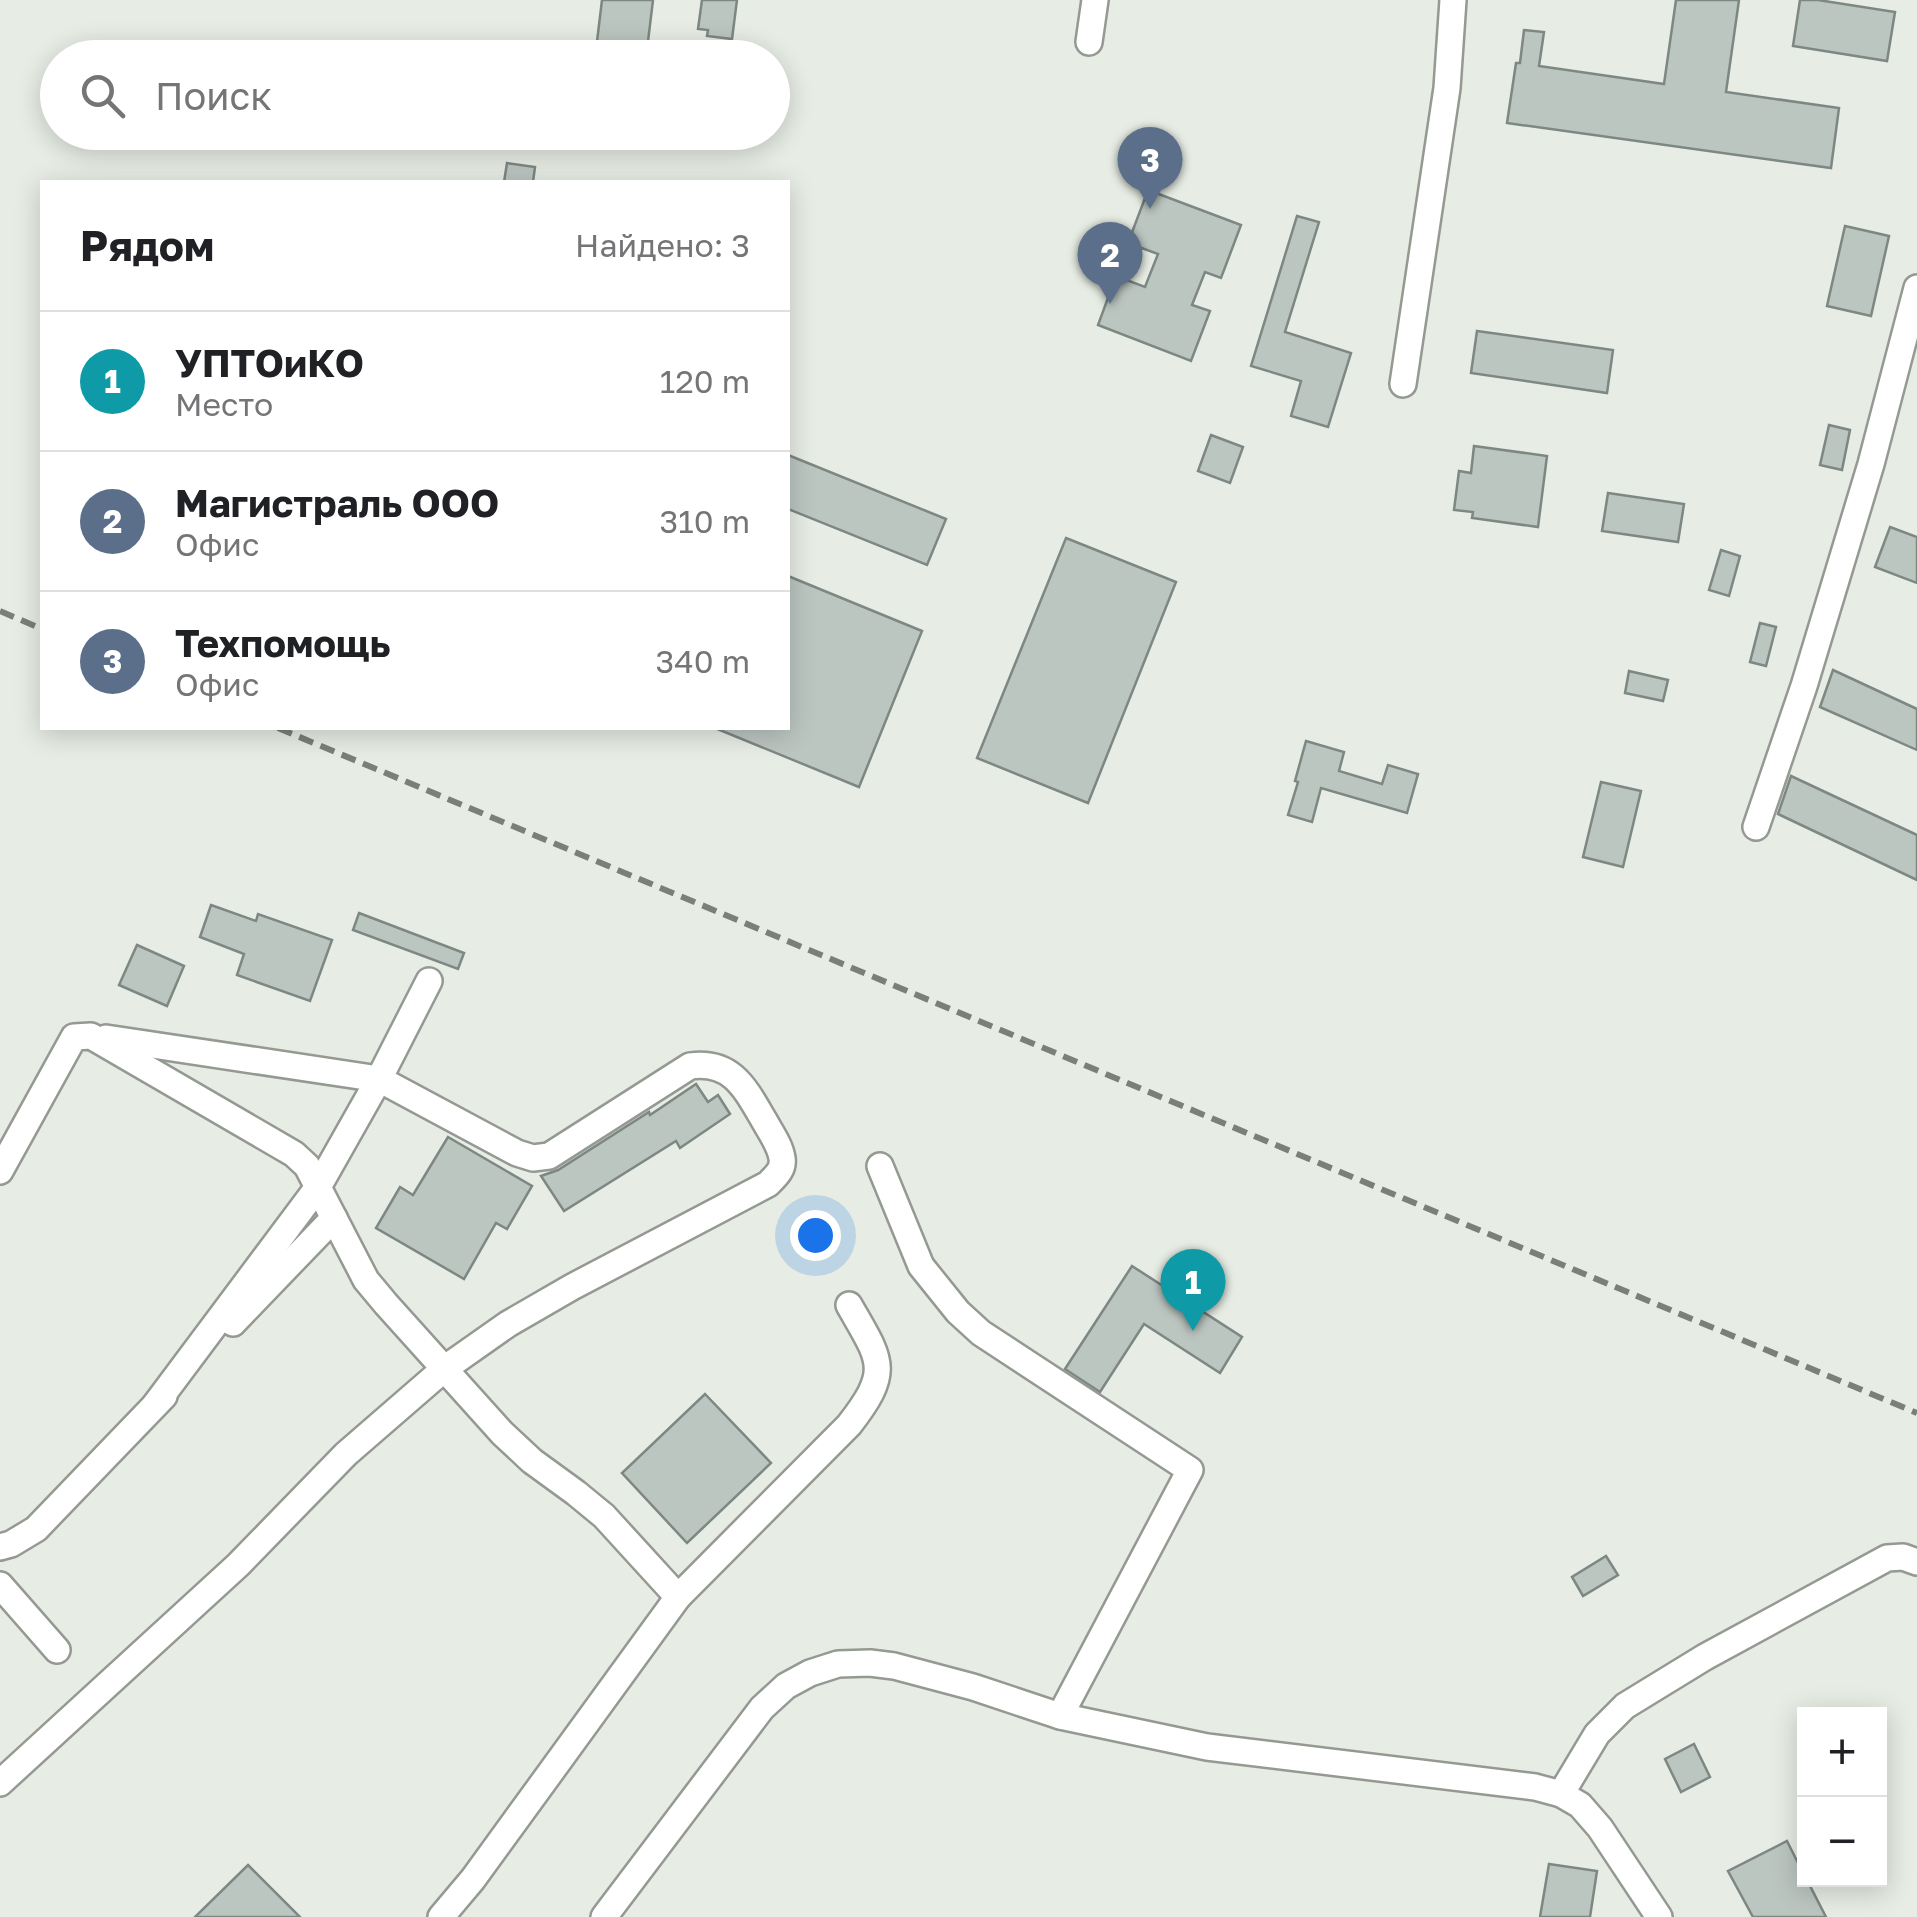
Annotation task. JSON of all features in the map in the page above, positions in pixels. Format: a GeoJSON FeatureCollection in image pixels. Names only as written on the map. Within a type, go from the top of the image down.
{"type":"FeatureCollection","features":[{"type":"Feature","properties":{"kind":"street"},"geometry":{"type":"LineString","coordinates":[[1089,42],[1095,0]]}},
{"type":"Feature","properties":{"kind":"street"},"geometry":{"type":"LineString","coordinates":[[1403,384],[1447,88],[1453,0]]}},
{"type":"Feature","properties":{"kind":"street"},"geometry":{"type":"LineString","coordinates":[[1756,827],[1872,464],[1917,288]]}},
{"type":"Feature","properties":{"kind":"street"},"geometry":{"type":"LineString","coordinates":[[155,1405],[318,1187],[428,980]]}},
{"type":"Feature","properties":{"kind":"street"},"geometry":{"type":"LineString","coordinates":[[92,1036],[294,1154],[306,1166],[366,1280],[512,1443],[604,1516],[678,1598]]}},
{"type":"Feature","properties":{"kind":"street"},"geometry":{"type":"LineString","coordinates":[[0,1170],[8,1136],[74,1037],[92,1036],[379,1078],[532,1158],[549,1156],[690,1066],[706,1064],[726,1071],[744,1087],[783,1160],[779,1174],[768,1184],[572,1286],[444,1369],[346,1454],[238,1565],[0,1783]]}},
{"type":"Feature","properties":{"kind":"street"},"geometry":{"type":"LineString","coordinates":[[880,1166],[921,1266],[958,1312],[980,1333],[1190,1470],[1060,1716]]}},
{"type":"Feature","properties":{"kind":"street"},"geometry":{"type":"LineString","coordinates":[[0,1547],[36,1529],[334,1218]]}},
{"type":"Feature","properties":{"kind":"street"},"geometry":{"type":"LineString","coordinates":[[442,1917],[678,1598],[850,1425],[869,1400],[878,1376],[876,1352],[849,1305]]}},
{"type":"Feature","properties":{"kind":"street"},"geometry":{"type":"LineString","coordinates":[[1561,1794],[1597,1734],[1624,1706],[1887,1558],[1903,1557],[1917,1562]]}},
{"type":"Feature","properties":{"kind":"street"},"geometry":{"type":"LineString","coordinates":[[0,1584],[58,1650]]}},
{"type":"Feature","properties":{"kind":"street"},"geometry":{"type":"LineString","coordinates":[[604,1917],[762,1708],[786,1686],[838,1664],[894,1666],[973,1686],[1060,1716],[1207,1747],[1534,1787],[1561,1794],[1580,1805],[1600,1828],[1660,1917]]}},
{"type":"Feature","properties":{"kind":"building"},"geometry":{"type":"Polygon","coordinates":[[[602,0],[653,0],[648,40],[597,40],[602,0]]]}},
{"type":"Feature","properties":{"kind":"building"},"geometry":{"type":"Polygon","coordinates":[[[702,0],[737,0],[732,39],[707,36],[708,30],[698,29],[702,0]]]}},
{"type":"Feature","properties":{"kind":"building"},"geometry":{"type":"Polygon","coordinates":[[[1676,0],[1739,0],[1726,92],[1839,108],[1831,168],[1507,123],[1524,30],[1544,32],[1539,66],[1664,84],[1676,0]]]}},
{"type":"Feature","properties":{"kind":"building"},"geometry":{"type":"Polygon","coordinates":[[[1800,0],[1895,12],[1887,61],[1793,46],[1800,0]]]}},
{"type":"Feature","properties":{"kind":"building"},"geometry":{"type":"Polygon","coordinates":[[[507,163],[535,167],[533,180],[504,180],[507,163]]]}},
{"type":"Feature","properties":{"kind":"building"},"geometry":{"type":"Polygon","coordinates":[[[1148,190],[1241,225],[1221,278],[1205,272],[1192,305],[1210,311],[1191,361],[1098,325],[1116,276],[1145,287],[1158,254],[1128,243],[1148,190]]]}},
{"type":"Feature","properties":{"kind":"building"},"geometry":{"type":"Polygon","coordinates":[[[1297,216],[1319,222],[1285,332],[1351,353],[1328,427],[1291,416],[1301,381],[1251,366],[1297,216]]]}},
{"type":"Feature","properties":{"kind":"building"},"geometry":{"type":"Polygon","coordinates":[[[1845,226],[1889,236],[1871,316],[1827,306],[1845,226]]]}},
{"type":"Feature","properties":{"kind":"building"},"geometry":{"type":"Polygon","coordinates":[[[1477,331],[1613,350],[1607,393],[1471,373],[1477,331]]]}},
{"type":"Feature","properties":{"kind":"building"},"geometry":{"type":"Polygon","coordinates":[[[1829,425],[1850,430],[1842,470],[1820,465],[1829,425]]]}},
{"type":"Feature","properties":{"kind":"building"},"geometry":{"type":"Polygon","coordinates":[[[1211,435],[1243,447],[1230,483],[1198,471],[1211,435]]]}},
{"type":"Feature","properties":{"kind":"building"},"geometry":{"type":"Polygon","coordinates":[[[1474,446],[1547,456],[1538,527],[1472,518],[1473,512],[1454,510],[1459,471],[1471,473],[1474,446]]]}},
{"type":"Feature","properties":{"kind":"building"},"geometry":{"type":"Polygon","coordinates":[[[790,456],[946,519],[927,565],[790,510],[790,456]]]}},
{"type":"Feature","properties":{"kind":"building"},"geometry":{"type":"Polygon","coordinates":[[[1608,493],[1684,504],[1678,542],[1602,531],[1608,493]]]}},
{"type":"Feature","properties":{"kind":"building"},"geometry":{"type":"Polygon","coordinates":[[[1890,527],[1917,537],[1917,583],[1875,567],[1890,527]]]}},
{"type":"Feature","properties":{"kind":"building"},"geometry":{"type":"Polygon","coordinates":[[[1066,538],[1176,582],[1088,803],[977,758],[1066,538]]]}},
{"type":"Feature","properties":{"kind":"building"},"geometry":{"type":"Polygon","coordinates":[[[1721,550],[1740,556],[1729,596],[1709,590],[1721,550]]]}},
{"type":"Feature","properties":{"kind":"building"},"geometry":{"type":"Polygon","coordinates":[[[790,577],[922,631],[859,787],[720,730],[790,730],[790,577]]]}},
{"type":"Feature","properties":{"kind":"building"},"geometry":{"type":"Polygon","coordinates":[[[1760,623],[1776,627],[1766,666],[1750,662],[1760,623]]]}},
{"type":"Feature","properties":{"kind":"building"},"geometry":{"type":"Polygon","coordinates":[[[1833,670],[1917,709],[1917,750],[1820,707],[1833,670]]]}},
{"type":"Feature","properties":{"kind":"building"},"geometry":{"type":"Polygon","coordinates":[[[1629,671],[1668,680],[1663,701],[1625,693],[1629,671]]]}},
{"type":"Feature","properties":{"kind":"building"},"geometry":{"type":"Polygon","coordinates":[[[1306,741],[1344,752],[1339,771],[1382,784],[1388,765],[1418,774],[1407,813],[1321,788],[1312,822],[1288,815],[1306,741]]]}},
{"type":"Feature","properties":{"kind":"building"},"geometry":{"type":"Polygon","coordinates":[[[1791,776],[1917,835],[1917,880],[1778,814],[1791,776]]]}},
{"type":"Feature","properties":{"kind":"building"},"geometry":{"type":"Polygon","coordinates":[[[1601,782],[1641,791],[1623,867],[1583,857],[1601,782]]]}},
{"type":"Feature","properties":{"kind":"building"},"geometry":{"type":"Polygon","coordinates":[[[211,905],[256,921],[258,914],[332,940],[310,1001],[237,975],[244,954],[200,937],[211,905]]]}},
{"type":"Feature","properties":{"kind":"building"},"geometry":{"type":"Polygon","coordinates":[[[359,913],[464,953],[458,969],[353,930],[359,913]]]}},
{"type":"Feature","properties":{"kind":"building"},"geometry":{"type":"Polygon","coordinates":[[[137,945],[184,966],[167,1006],[119,985],[137,945]]]}},
{"type":"Feature","properties":{"kind":"building"},"geometry":{"type":"Polygon","coordinates":[[[696,1084],[708,1102],[718,1095],[730,1114],[680,1148],[676,1141],[564,1211],[541,1176],[558,1170],[696,1084]]]}},
{"type":"Feature","properties":{"kind":"building"},"geometry":{"type":"Polygon","coordinates":[[[448,1137],[532,1186],[507,1229],[496,1223],[464,1279],[376,1228],[400,1187],[413,1195],[448,1137]]]}},
{"type":"Feature","properties":{"kind":"building"},"geometry":{"type":"Polygon","coordinates":[[[1132,1266],[1242,1337],[1220,1373],[1144,1324],[1100,1392],[1065,1369],[1132,1266]]]}},
{"type":"Feature","properties":{"kind":"building"},"geometry":{"type":"Polygon","coordinates":[[[705,1394],[771,1463],[687,1543],[622,1473],[705,1394]]]}},
{"type":"Feature","properties":{"kind":"building"},"geometry":{"type":"Polygon","coordinates":[[[1606,1556],[1618,1575],[1583,1596],[1572,1577],[1606,1556]]]}},
{"type":"Feature","properties":{"kind":"building"},"geometry":{"type":"Polygon","coordinates":[[[1694,1744],[1710,1777],[1681,1792],[1665,1759],[1694,1744]]]}},
{"type":"Feature","properties":{"kind":"building"},"geometry":{"type":"Polygon","coordinates":[[[1787,1841],[1797,1861],[1797,1887],[1811,1887],[1826,1917],[1753,1917],[1728,1871],[1787,1841]]]}},
{"type":"Feature","properties":{"kind":"building"},"geometry":{"type":"Polygon","coordinates":[[[1549,1864],[1597,1871],[1590,1917],[1540,1917],[1549,1864]]]}},
{"type":"Feature","properties":{"kind":"building"},"geometry":{"type":"Polygon","coordinates":[[[248,1865],[300,1917],[195,1917],[248,1865]]]}},
{"type":"Feature","properties":{"kind":"railway"},"geometry":{"type":"LineString","coordinates":[[0,611],[40,628]]}},
{"type":"Feature","properties":{"kind":"railway"},"geometry":{"type":"LineString","coordinates":[[283,730],[1917,1413]]}},
{"type":"Feature","properties":{"kind":"place","name":"Техпомощь"},"geometry":{"type":"Point","coordinates":[1150,209]}},
{"type":"Feature","properties":{"kind":"place","name":"Магистраль ООО"},"geometry":{"type":"Point","coordinates":[1110,304]}},
{"type":"Feature","properties":{"kind":"place","name":"УПТОиКО"},"geometry":{"type":"Point","coordinates":[1193,1331]}}]}
